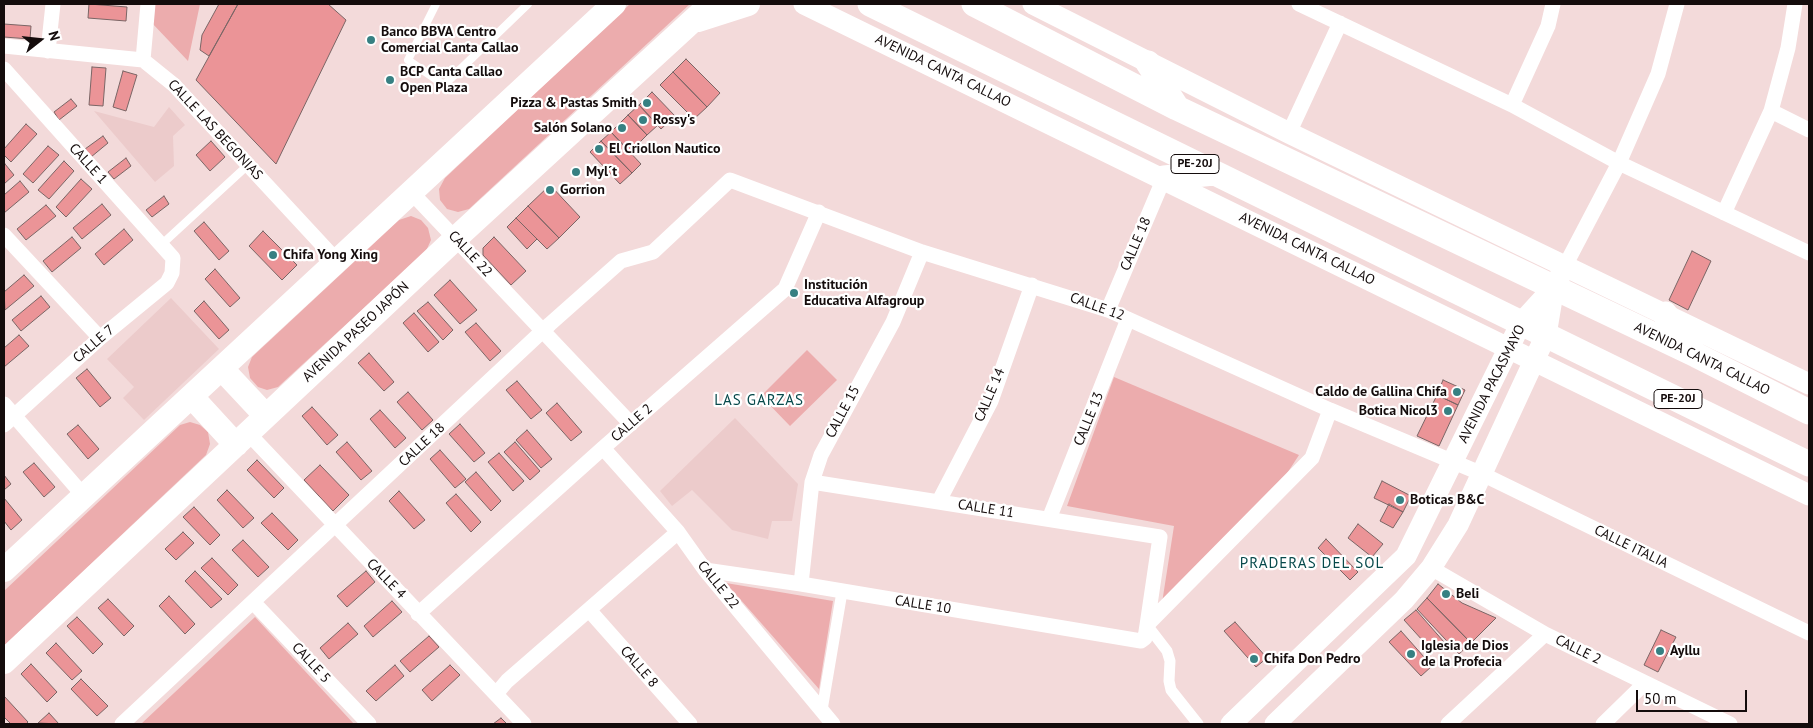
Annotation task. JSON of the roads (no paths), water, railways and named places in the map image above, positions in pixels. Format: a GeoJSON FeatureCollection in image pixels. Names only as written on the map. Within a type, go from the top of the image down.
{"type":"FeatureCollection","features":[{"type":"Feature","properties":{"kind":"highway","name":"AVENIDA CANTA CALLAO"},"geometry":{"type":"LineString","coordinates":[[870,4],[1809,464]]}},
{"type":"Feature","properties":{"kind":"highway","name":"AVENIDA CANTA CALLAO"},"geometry":{"type":"LineString","coordinates":[[974,4],[1178,108],[1560,277],[1696,355],[1809,412]]}},
{"type":"Feature","properties":{"kind":"highway"},"geometry":{"type":"LineString","coordinates":[[1148,63],[1178,108]]}},
{"type":"Feature","properties":{"kind":"highway"},"geometry":{"type":"LineString","coordinates":[[1164,178],[1214,173]]}},
{"type":"Feature","properties":{"kind":"highway"},"geometry":{"type":"LineString","coordinates":[[1665,314],[1696,355]]}},
{"type":"Feature","properties":{"kind":"highway"},"geometry":{"type":"LineString","coordinates":[[1779,398],[1809,400]]}},
{"type":"Feature","properties":{"kind":"main road"},"geometry":{"type":"LineString","coordinates":[[564,50],[589,4]]}},
{"type":"Feature","properties":{"kind":"main road"},"geometry":{"type":"LineString","coordinates":[[4,570],[614,4]]}},
{"type":"Feature","properties":{"kind":"main road","name":"AVENIDA PASEO JAPÓN"},"geometry":{"type":"LineString","coordinates":[[4,662],[456,238],[711,4]]}},
{"type":"Feature","properties":{"kind":"main road"},"geometry":{"type":"LineString","coordinates":[[691,22],[748,4]]}},
{"type":"Feature","properties":{"kind":"main road","name":"AVENIDA CANTA CALLAO"},"geometry":{"type":"LineString","coordinates":[[804,4],[1164,178],[1508,349],[1809,494]]}},
{"type":"Feature","properties":{"kind":"main road","name":"AVENIDA CANTA CALLAO"},"geometry":{"type":"LineString","coordinates":[[1033,4],[1289,133],[1560,277],[1665,314],[1809,384]]}},
{"type":"Feature","properties":{"kind":"main road","name":"AVENIDA PACASMAYO"},"geometry":{"type":"LineString","coordinates":[[1231,724],[1406,556],[1521,323],[1560,277]]}},
{"type":"Feature","properties":{"kind":"main road","name":"AVENIDA PACASMAYO"},"geometry":{"type":"LineString","coordinates":[[1275,724],[1404,600],[1431,568],[1458,525],[1480,473],[1546,335],[1560,277]]}},
{"type":"Feature","properties":{"kind":"main road"},"geometry":{"type":"LineString","coordinates":[[222,369],[266,416]]}},
{"type":"Feature","properties":{"kind":"main road"},"geometry":{"type":"LineString","coordinates":[[1490,386],[1494,396],[1502,401],[1516,397]]}},
{"type":"Feature","properties":{"kind":"main road"},"geometry":{"type":"LineString","coordinates":[[192,397],[242,439]]}},
{"type":"Feature","properties":{"kind":"street"},"geometry":{"type":"LineString","coordinates":[[48,51],[53,4]]}},
{"type":"Feature","properties":{"kind":"street"},"geometry":{"type":"LineString","coordinates":[[4,46],[143,60],[148,4]]}},
{"type":"Feature","properties":{"kind":"street"},"geometry":{"type":"LineString","coordinates":[[1299,4],[1512,105],[1618,162],[1809,253]]}},
{"type":"Feature","properties":{"kind":"street"},"geometry":{"type":"LineString","coordinates":[[1512,105],[1548,26],[1552,4]]}},
{"type":"Feature","properties":{"kind":"street"},"geometry":{"type":"LineString","coordinates":[[1560,277],[1618,162],[1658,74],[1678,4]]}},
{"type":"Feature","properties":{"kind":"street"},"geometry":{"type":"LineString","coordinates":[[1724,213],[1771,111],[1788,48],[1795,4]]}},
{"type":"Feature","properties":{"kind":"street"},"geometry":{"type":"LineString","coordinates":[[1289,133],[1340,23]]}},
{"type":"Feature","properties":{"kind":"street","name":"CALLE LAS BEGONIAS"},"geometry":{"type":"LineString","coordinates":[[143,60],[174,85],[338,262]]}},
{"type":"Feature","properties":{"kind":"street","name":"CALLE 1"},"geometry":{"type":"LineString","coordinates":[[4,69],[173,258]]}},
{"type":"Feature","properties":{"kind":"street"},"geometry":{"type":"LineString","coordinates":[[1771,111],[1809,130]]}},
{"type":"Feature","properties":{"kind":"street","name":"CALLE 18"},"geometry":{"type":"LineString","coordinates":[[1108,310],[1164,178]]}},
{"type":"Feature","properties":{"kind":"street","name":"CALLE 18"},"geometry":{"type":"LineString","coordinates":[[122,724],[621,260],[653,252],[730,180]]}},
{"type":"Feature","properties":{"kind":"street","name":"CALLE 12"},"geometry":{"type":"LineString","coordinates":[[730,180],[922,252],[1108,310],[1330,410],[1453,462]]}},
{"type":"Feature","properties":{"kind":"street","name":"CALLE 22"},"geometry":{"type":"LineString","coordinates":[[412,193],[631,424]]}},
{"type":"Feature","properties":{"kind":"street","name":"CALLE 2"},"geometry":{"type":"LineString","coordinates":[[418,614],[602,448],[785,288],[819,212]]}},
{"type":"Feature","properties":{"kind":"street"},"geometry":{"type":"LineString","coordinates":[[4,235],[100,338]]}},
{"type":"Feature","properties":{"kind":"street","name":"CALLE 15"},"geometry":{"type":"LineString","coordinates":[[802,584],[812,482],[821,455],[893,322],[922,252]]}},
{"type":"Feature","properties":{"kind":"street","name":"CALLE 7"},"geometry":{"type":"LineString","coordinates":[[4,425],[100,338],[167,284],[172,273],[173,258]]}},
{"type":"Feature","properties":{"kind":"street","name":"CALLE 14"},"geometry":{"type":"LineString","coordinates":[[938,501],[991,401],[1032,285]]}},
{"type":"Feature","properties":{"kind":"street","name":"CALLE 13"},"geometry":{"type":"LineString","coordinates":[[1049,519],[1128,319]]}},
{"type":"Feature","properties":{"kind":"street"},"geometry":{"type":"LineString","coordinates":[[4,404],[15,414],[83,495]]}},
{"type":"Feature","properties":{"kind":"street"},"geometry":{"type":"LineString","coordinates":[[1198,724],[1171,690],[1169,682],[1170,661],[1167,651],[1148,625],[1312,458],[1330,410]]}},
{"type":"Feature","properties":{"kind":"street","name":"CALLE 4"},"geometry":{"type":"LineString","coordinates":[[242,439],[335,526],[524,724]]}},
{"type":"Feature","properties":{"kind":"street","name":"CALLE 22"},"geometry":{"type":"LineString","coordinates":[[602,448],[678,532],[705,570],[833,724]]}},
{"type":"Feature","properties":{"kind":"street","name":"CALLE ITALIA"},"geometry":{"type":"LineString","coordinates":[[1453,462],[1480,473],[1809,633]]}},
{"type":"Feature","properties":{"kind":"street","name":"CALLE 11"},"geometry":{"type":"LineString","coordinates":[[812,482],[1160,537],[1148,625]]}},
{"type":"Feature","properties":{"kind":"street"},"geometry":{"type":"LineString","coordinates":[[496,694],[678,532]]}},
{"type":"Feature","properties":{"kind":"street","name":"CALLE 2"},"geometry":{"type":"LineString","coordinates":[[1431,568],[1545,634],[1645,682],[1722,722]]}},
{"type":"Feature","properties":{"kind":"street","name":"CALLE 10"},"geometry":{"type":"LineString","coordinates":[[705,570],[802,584],[1141,641],[1145,638],[1148,625]]}},
{"type":"Feature","properties":{"kind":"street"},"geometry":{"type":"LineString","coordinates":[[822,710],[842,592]]}},
{"type":"Feature","properties":{"kind":"street","name":"CALLE 5"},"geometry":{"type":"LineString","coordinates":[[253,602],[369,724]]}},
{"type":"Feature","properties":{"kind":"street","name":"CALLE 8"},"geometry":{"type":"LineString","coordinates":[[589,610],[690,724]]}},
{"type":"Feature","properties":{"kind":"street"},"geometry":{"type":"LineString","coordinates":[[1448,724],[1545,634]]}},
{"type":"Feature","properties":{"kind":"street"},"geometry":{"type":"LineString","coordinates":[[1603,724],[1645,682]]}},
{"type":"Feature","properties":{"kind":"lane"},"geometry":{"type":"LineString","coordinates":[[436,4],[408,60],[444,85],[528,4]]}},
{"type":"Feature","properties":{"kind":"lane"},"geometry":{"type":"LineString","coordinates":[[161,245],[248,165]]}},
{"type":"Feature","properties":{"kind":"place","name":"Banco BBVA Centro Comercial Canta Callao"},"geometry":{"type":"Point","coordinates":[371,40]}},
{"type":"Feature","properties":{"kind":"place","name":"BCP Canta Callao Open Plaza"},"geometry":{"type":"Point","coordinates":[390,80]}},
{"type":"Feature","properties":{"kind":"place","name":"Pizza & Pastas Smith"},"geometry":{"type":"Point","coordinates":[647,103]}},
{"type":"Feature","properties":{"kind":"place","name":"Rossy's"},"geometry":{"type":"Point","coordinates":[643,120]}},
{"type":"Feature","properties":{"kind":"place","name":"Salón Solano"},"geometry":{"type":"Point","coordinates":[622,128]}},
{"type":"Feature","properties":{"kind":"place","name":"El Criollon Nautico"},"geometry":{"type":"Point","coordinates":[599,149]}},
{"type":"Feature","properties":{"kind":"place","name":"Myl´t"},"geometry":{"type":"Point","coordinates":[576,172]}},
{"type":"Feature","properties":{"kind":"place","name":"Gorrion"},"geometry":{"type":"Point","coordinates":[550,190]}},
{"type":"Feature","properties":{"kind":"place","name":"Chifa Yong Xing"},"geometry":{"type":"Point","coordinates":[273,255]}},
{"type":"Feature","properties":{"kind":"place","name":"Institución Educativa Alfagroup"},"geometry":{"type":"Point","coordinates":[794,293]}},
{"type":"Feature","properties":{"kind":"place","name":"Caldo de Gallina Chifa"},"geometry":{"type":"Point","coordinates":[1457,392]}},
{"type":"Feature","properties":{"kind":"place","name":"Botica Nicol3"},"geometry":{"type":"Point","coordinates":[1448,411]}},
{"type":"Feature","properties":{"kind":"place","name":"Boticas B&C"},"geometry":{"type":"Point","coordinates":[1400,500]}},
{"type":"Feature","properties":{"kind":"place","name":"Beli"},"geometry":{"type":"Point","coordinates":[1446,594]}},
{"type":"Feature","properties":{"kind":"place","name":"Ayllu"},"geometry":{"type":"Point","coordinates":[1660,651]}},
{"type":"Feature","properties":{"kind":"place","name":"Iglesia de Dios de la Profecia"},"geometry":{"type":"Point","coordinates":[1411,654]}},
{"type":"Feature","properties":{"kind":"place","name":"Chifa Don Pedro"},"geometry":{"type":"Point","coordinates":[1254,659]}},
{"type":"Feature","properties":{"kind":"district","name":"LAS GARZAS"},"geometry":{"type":"Point","coordinates":[759,401]}},
{"type":"Feature","properties":{"kind":"district","name":"PRADERAS DEL SOL"},"geometry":{"type":"Point","coordinates":[1312,564]}}]}
